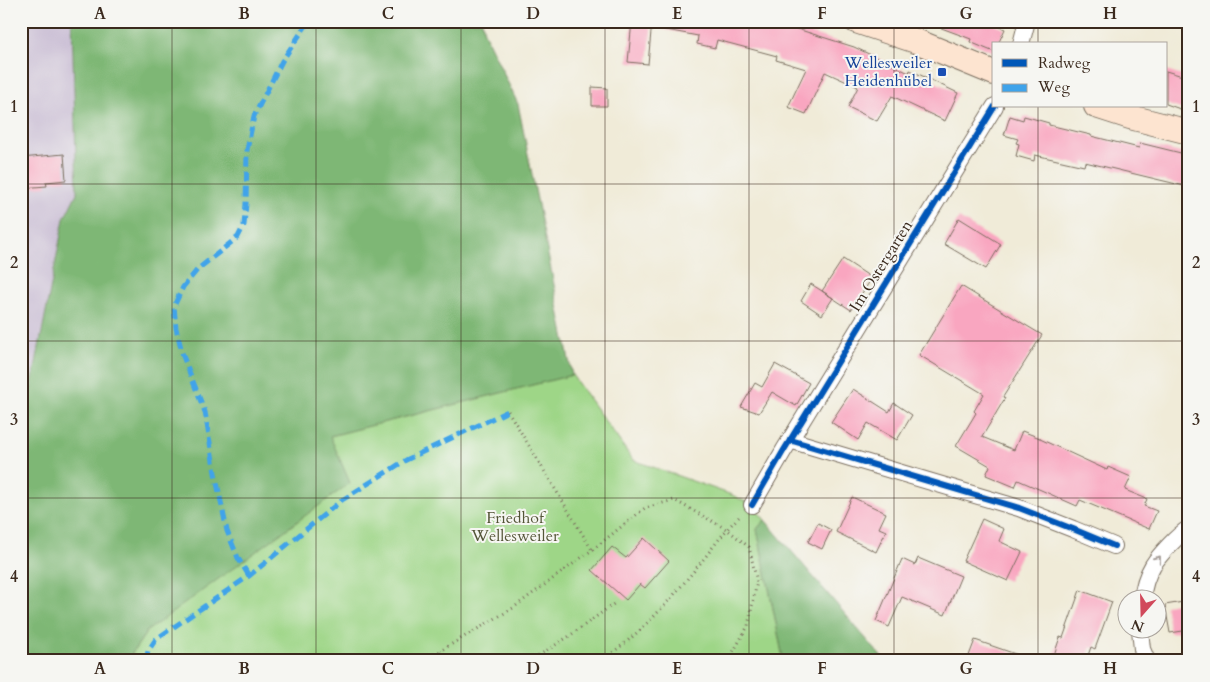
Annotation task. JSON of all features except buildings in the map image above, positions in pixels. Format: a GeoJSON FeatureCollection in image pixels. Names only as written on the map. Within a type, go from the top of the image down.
{"type":"FeatureCollection","features":[{"type":"Feature","properties":{"kind":"main road"},"geometry":{"type":"LineString","coordinates":[[856,21],[992,72]]}},
{"type":"Feature","properties":{"kind":"main road"},"geometry":{"type":"LineString","coordinates":[[1102,108],[1189,132]]}},
{"type":"Feature","properties":{"kind":"street"},"geometry":{"type":"LineString","coordinates":[[1021,42],[1027,21]]}},
{"type":"Feature","properties":{"kind":"street","name":"Im Ostergarten"},"geometry":{"type":"LineString","coordinates":[[752,506],[790,440],[995,108]]}},
{"type":"Feature","properties":{"kind":"street"},"geometry":{"type":"LineString","coordinates":[[790,440],[1019,508],[1114,546]]}},
{"type":"Feature","properties":{"kind":"street"},"geometry":{"type":"LineString","coordinates":[[1143,590],[1153,565],[1189,528]]}},
{"type":"Feature","properties":{"kind":"street"},"geometry":{"type":"LineString","coordinates":[[1141,640],[1142,649],[1147,661]]}},
{"type":"Feature","properties":{"kind":"path"},"geometry":{"type":"LineString","coordinates":[[508,411],[592,550]]}},
{"type":"Feature","properties":{"kind":"path"},"geometry":{"type":"LineString","coordinates":[[420,661],[513,608],[645,508],[674,500],[728,530],[748,546],[757,582],[748,626],[728,661]]}},
{"type":"Feature","properties":{"kind":"path"},"geometry":{"type":"LineString","coordinates":[[600,661],[615,652],[653,618],[687,580],[736,519],[752,506]]}},
{"type":"Feature","properties":{"kind":"path"},"geometry":{"type":"LineString","coordinates":[[530,661],[568,637],[615,603]]}},
{"type":"Feature","properties":{"kind":"path"},"geometry":{"type":"LineString","coordinates":[[440,651],[447,661]]}},
{"type":"Feature","properties":{"kind":"shaded area"},"geometry":{"type":"Polygon","coordinates":[[[21,21],[72,21],[77,193],[64,219],[21,440],[21,21]]]}},
{"type":"Feature","properties":{"kind":"green space"},"geometry":{"type":"Polygon","coordinates":[[[72,21],[482,21],[484,32],[518,104],[572,375],[330,436],[350,483],[147,631],[127,661],[21,661],[21,440],[64,219],[77,193],[72,21]]]}},
{"type":"Feature","properties":{"kind":"green space","name":"Friedhof Wellesweiler"},"geometry":{"type":"Polygon","coordinates":[[[572,375],[633,460],[732,495],[752,505],[765,520],[757,529],[783,658],[780,661],[127,661],[147,631],[330,436],[572,375]]]}},
{"type":"Feature","properties":{"kind":"green space"},"geometry":{"type":"Polygon","coordinates":[[[765,520],[885,661],[780,661],[783,658],[757,529],[765,520]]]}},
{"type":"Feature","properties":{"kind":"marked path"},"geometry":{"type":"LineString","coordinates":[[249,576],[238,558],[227,531],[205,412],[183,356],[176,328],[174,306],[183,287],[198,269],[238,237],[244,225],[247,150],[254,116],[282,61],[309,21]]}},
{"type":"Feature","properties":{"kind":"marked path"},"geometry":{"type":"LineString","coordinates":[[146,661],[148,651],[156,639],[249,576],[342,500],[406,460],[508,411]]}},
{"type":"Feature","properties":{"kind":"cycle path"},"geometry":{"type":"LineString","coordinates":[[752,505],[994,108]]}},
{"type":"Feature","properties":{"kind":"cycle path"},"geometry":{"type":"LineString","coordinates":[[790,440],[1019,508],[1114,546]]}},
{"type":"Feature","properties":{"kind":"place","name":"Wellesweiler Heidenhübel"},"geometry":{"type":"Point","coordinates":[942,72]}}]}
